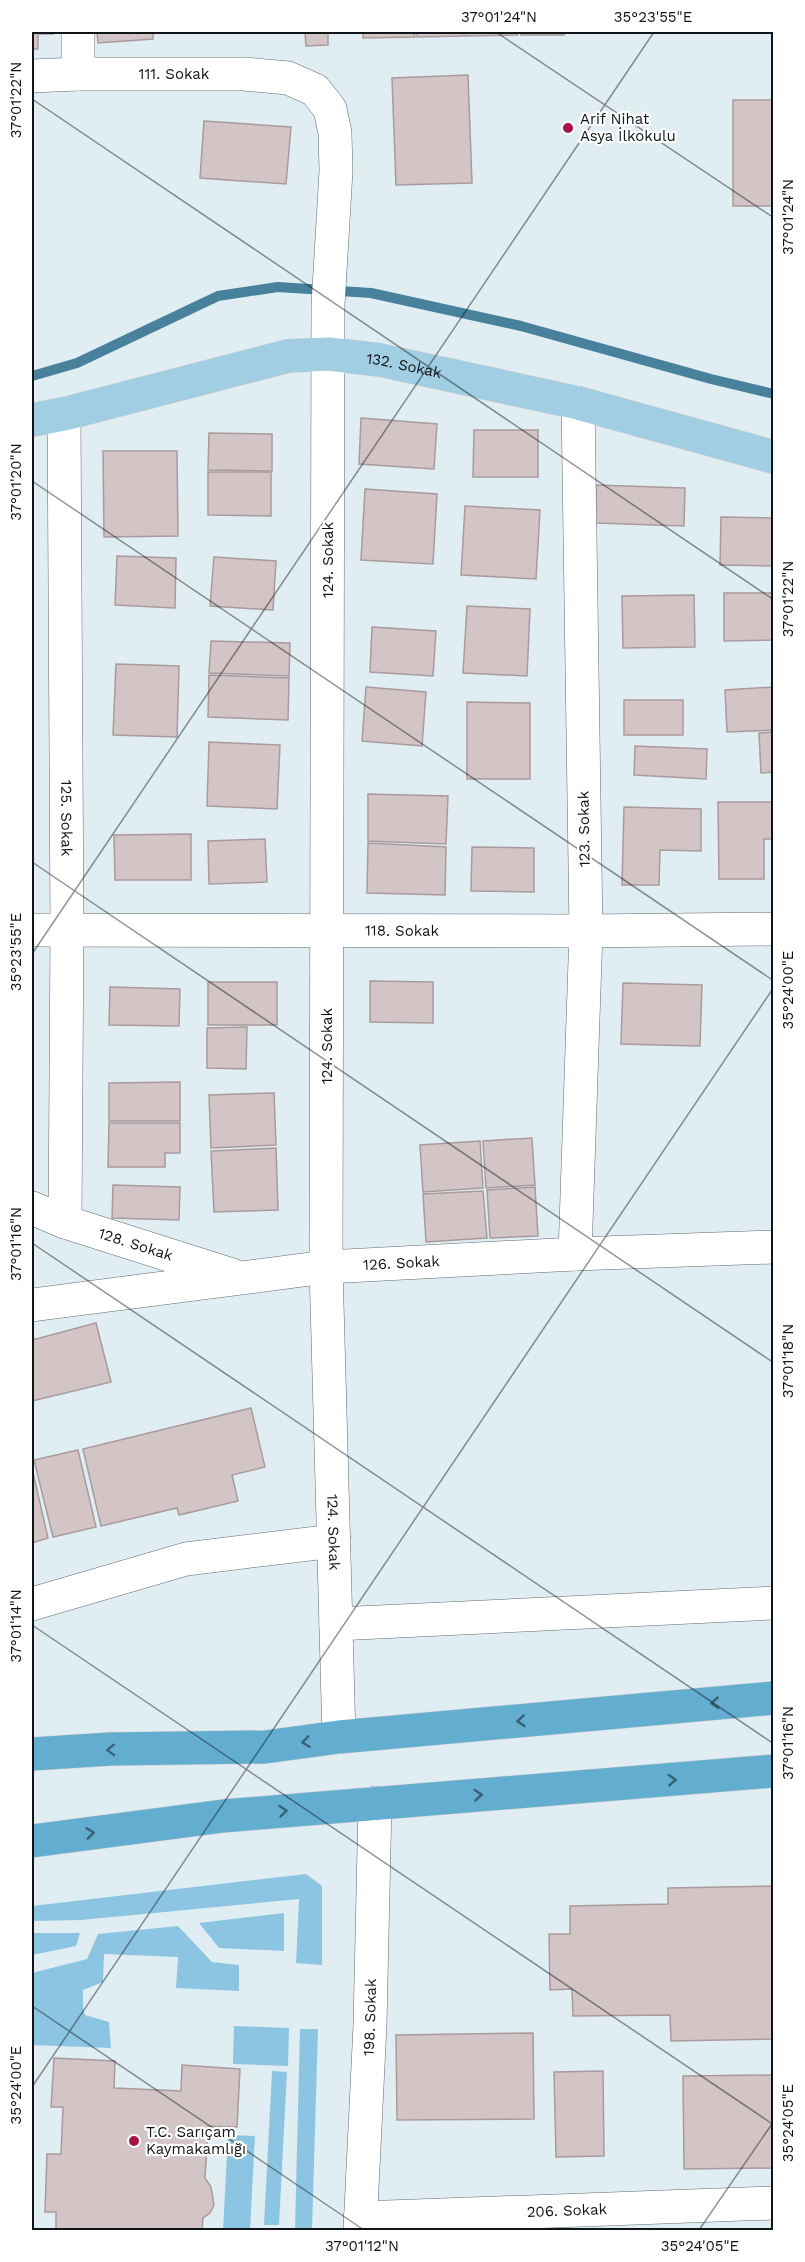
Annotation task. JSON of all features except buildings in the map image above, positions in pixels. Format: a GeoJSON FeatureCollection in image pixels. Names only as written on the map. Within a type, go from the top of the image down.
{"type":"FeatureCollection","features":[{"type":"Feature","properties":{"kind":"highway"},"geometry":{"type":"LineString","coordinates":[[32,1754],[111,1749],[265,1747],[339,1737],[774,1698]]}},
{"type":"Feature","properties":{"kind":"highway"},"geometry":{"type":"LineString","coordinates":[[32,1841],[223,1816],[774,1771]]}},
{"type":"Feature","properties":{"kind":"main road","name":"132. Sokak"},"geometry":{"type":"LineString","coordinates":[[32,420],[64,414],[288,356],[328,354],[380,360],[578,403],[774,457]]}},
{"type":"Feature","properties":{"kind":"street"},"geometry":{"type":"LineString","coordinates":[[78,32],[78,74]]}},
{"type":"Feature","properties":{"kind":"street","name":"111. Sokak"},"geometry":{"type":"LineString","coordinates":[[32,76],[244,75],[288,78],[315,90]]}},
{"type":"Feature","properties":{"kind":"street","name":"124. Sokak"},"geometry":{"type":"LineString","coordinates":[[315,90],[330,109],[335,133],[336,171],[328,305],[326,1267],[339,1737]]}},
{"type":"Feature","properties":{"kind":"street","name":"123. Sokak"},"geometry":{"type":"LineString","coordinates":[[575,1254],[586,931],[578,403]]}},
{"type":"Feature","properties":{"kind":"street","name":"125. Sokak"},"geometry":{"type":"LineString","coordinates":[[64,414],[68,930],[65,1222]]}},
{"type":"Feature","properties":{"kind":"street","name":"118. Sokak"},"geometry":{"type":"LineString","coordinates":[[32,930],[774,929]]}},
{"type":"Feature","properties":{"kind":"street","name":"128. Sokak"},"geometry":{"type":"LineString","coordinates":[[32,1208],[65,1222],[241,1278]]}},
{"type":"Feature","properties":{"kind":"street","name":"126. Sokak"},"geometry":{"type":"LineString","coordinates":[[32,1305],[326,1267],[575,1254],[774,1247]]}},
{"type":"Feature","properties":{"kind":"street"},"geometry":{"type":"LineString","coordinates":[[32,1604],[186,1558],[334,1541]]}},
{"type":"Feature","properties":{"kind":"street"},"geometry":{"type":"LineString","coordinates":[[336,1624],[774,1603]]}},
{"type":"Feature","properties":{"kind":"street","name":"198. Sokak"},"geometry":{"type":"LineString","coordinates":[[360,2224],[370,2025],[375,1803]]}},
{"type":"Feature","properties":{"kind":"street","name":"206. Sokak"},"geometry":{"type":"LineString","coordinates":[[360,2224],[774,2203]]}},
{"type":"Feature","properties":{"kind":"shaded area"},"geometry":{"type":"Polygon","coordinates":[[[306,1874],[322,1886],[322,1965],[296,1963],[299,1899],[81,1920],[32,1921],[32,1906],[306,1874]]]}},
{"type":"Feature","properties":{"kind":"shaded area"},"geometry":{"type":"Polygon","coordinates":[[[284,1913],[284,1951],[219,1948],[199,1923],[284,1913]]]}},
{"type":"Feature","properties":{"kind":"shaded area"},"geometry":{"type":"Polygon","coordinates":[[[178,1926],[212,1962],[239,1965],[239,1991],[176,1988],[178,1957],[104,1954],[103,1982],[83,1990],[83,2008],[85,2015],[109,2022],[111,2048],[32,2045],[32,1973],[87,1959],[98,1934],[178,1926]]]}},
{"type":"Feature","properties":{"kind":"shaded area"},"geometry":{"type":"Polygon","coordinates":[[[32,1933],[80,1933],[76,1946],[32,1955],[32,1933]]]}},
{"type":"Feature","properties":{"kind":"shaded area"},"geometry":{"type":"Polygon","coordinates":[[[234,2026],[289,2028],[288,2066],[233,2064],[234,2026]]]}},
{"type":"Feature","properties":{"kind":"shaded area"},"geometry":{"type":"Polygon","coordinates":[[[300,2029],[318,2029],[312,2230],[295,2230],[300,2029]]]}},
{"type":"Feature","properties":{"kind":"shaded area"},"geometry":{"type":"Polygon","coordinates":[[[272,2071],[287,2072],[279,2225],[264,2225],[272,2071]]]}},
{"type":"Feature","properties":{"kind":"shaded area"},"geometry":{"type":"Polygon","coordinates":[[[228,2135],[255,2136],[250,2230],[223,2230],[228,2135]]]}},
{"type":"Feature","properties":{"kind":"waterway"},"geometry":{"type":"LineString","coordinates":[[32,376],[77,363],[218,296],[278,287],[371,293],[521,326],[711,379],[774,394]]}},
{"type":"Feature","properties":{"kind":"place","name":"Arif Nihat Asya İlkokulu"},"geometry":{"type":"Point","coordinates":[568,128]}},
{"type":"Feature","properties":{"kind":"place","name":"T.C. Sarıçam Kaymakamlığı"},"geometry":{"type":"Point","coordinates":[134,2141]}}]}
